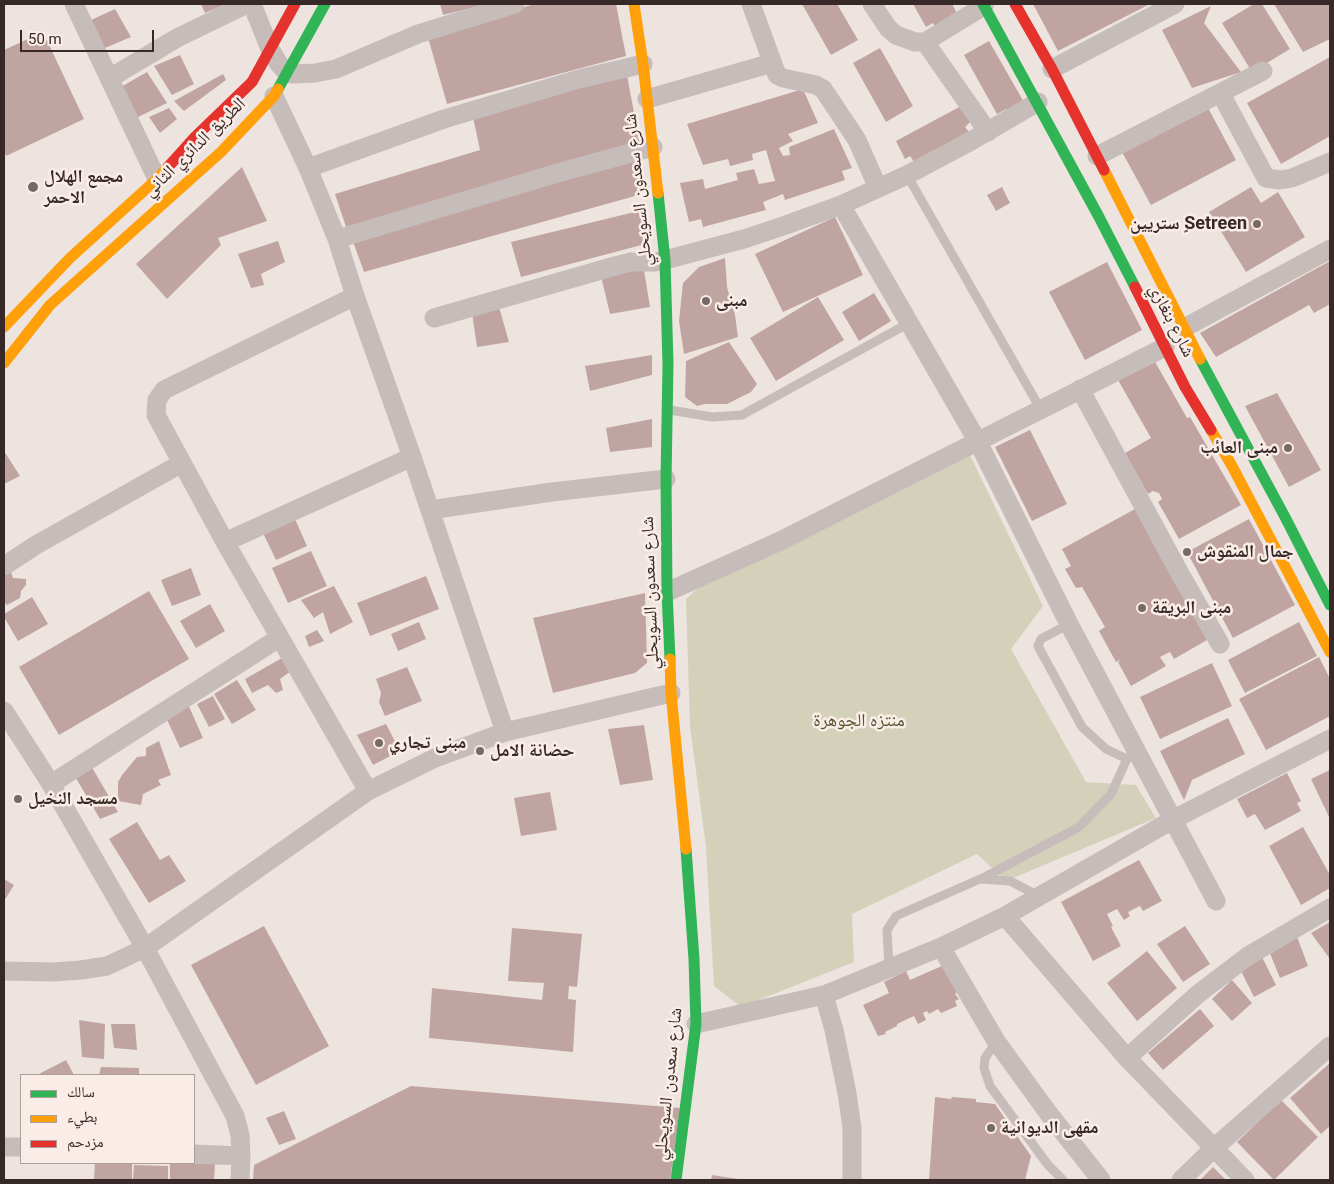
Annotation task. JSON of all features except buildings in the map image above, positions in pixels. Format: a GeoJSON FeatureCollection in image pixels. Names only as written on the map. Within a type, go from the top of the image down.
{"type":"FeatureCollection","features":[{"type":"Feature","properties":{"kind":"main road","name":"الطريق الدائري الثاني"},"geometry":{"type":"LineString","coordinates":[[4,326],[70,258],[157,179],[195,137],[252,82],[295,4]]}},
{"type":"Feature","properties":{"kind":"main road","name":"الطريق الدائري الثاني"},"geometry":{"type":"LineString","coordinates":[[4,363],[50,305],[221,152],[274,96],[325,4]]}},
{"type":"Feature","properties":{"kind":"main road","name":"شارع سعدون السويحلي"},"geometry":{"type":"LineString","coordinates":[[634,4],[643,64],[665,260],[668,364],[667,592],[671,693],[686,844],[694,959],[696,1024],[676,1180]]}},
{"type":"Feature","properties":{"kind":"main road","name":"شارع بنغازي"},"geometry":{"type":"LineString","coordinates":[[1015,4],[1052,69],[1184,328],[1330,605]]}},
{"type":"Feature","properties":{"kind":"main road","name":"شارع بنغازي"},"geometry":{"type":"LineString","coordinates":[[984,5],[1099,217],[1185,386],[1232,466],[1330,652]]}},
{"type":"Feature","properties":{"kind":"street"},"geometry":{"type":"LineString","coordinates":[[110,78],[178,38],[247,4]]}},
{"type":"Feature","properties":{"kind":"street"},"geometry":{"type":"LineString","coordinates":[[252,4],[270,49],[287,73],[315,73],[336,69],[418,34],[515,4]]}},
{"type":"Feature","properties":{"kind":"street"},"geometry":{"type":"LineString","coordinates":[[752,4],[777,75],[816,85],[823,89],[856,140],[878,188]]}},
{"type":"Feature","properties":{"kind":"street"},"geometry":{"type":"LineString","coordinates":[[872,4],[888,28],[896,35],[915,42],[924,42],[984,5]]}},
{"type":"Feature","properties":{"kind":"street"},"geometry":{"type":"LineString","coordinates":[[78,5],[157,179]]}},
{"type":"Feature","properties":{"kind":"street"},"geometry":{"type":"LineString","coordinates":[[1052,69],[1165,6]]}},
{"type":"Feature","properties":{"kind":"street"},"geometry":{"type":"LineString","coordinates":[[924,42],[988,132]]}},
{"type":"Feature","properties":{"kind":"street"},"geometry":{"type":"LineString","coordinates":[[647,99],[772,63]]}},
{"type":"Feature","properties":{"kind":"street"},"geometry":{"type":"LineString","coordinates":[[308,168],[444,118],[579,79],[643,64]]}},
{"type":"Feature","properties":{"kind":"street"},"geometry":{"type":"LineString","coordinates":[[1097,156],[1263,71]]}},
{"type":"Feature","properties":{"kind":"street"},"geometry":{"type":"LineString","coordinates":[[1221,94],[1266,178],[1280,180],[1292,178],[1330,162]]}},
{"type":"Feature","properties":{"kind":"street"},"geometry":{"type":"LineString","coordinates":[[274,96],[308,168],[337,239],[506,732]]}},
{"type":"Feature","properties":{"kind":"street"},"geometry":{"type":"LineString","coordinates":[[434,318],[615,266],[631,262],[665,260],[744,239],[783,226],[841,205],[907,175],[988,132],[1038,102]]}},
{"type":"Feature","properties":{"kind":"street"},"geometry":{"type":"LineString","coordinates":[[337,239],[652,147]]}},
{"type":"Feature","properties":{"kind":"street"},"geometry":{"type":"LineString","coordinates":[[841,205],[978,442],[1069,624],[1131,755],[1174,819],[1216,901]]}},
{"type":"Feature","properties":{"kind":"street"},"geometry":{"type":"LineString","coordinates":[[1184,328],[1330,249]]}},
{"type":"Feature","properties":{"kind":"street"},"geometry":{"type":"LineString","coordinates":[[355,296],[164,390],[157,400],[156,415],[225,542],[368,791]]}},
{"type":"Feature","properties":{"kind":"street"},"geometry":{"type":"LineString","coordinates":[[667,592],[778,542],[1165,347]]}},
{"type":"Feature","properties":{"kind":"street"},"geometry":{"type":"LineString","coordinates":[[1080,389],[1220,644]]}},
{"type":"Feature","properties":{"kind":"street"},"geometry":{"type":"LineString","coordinates":[[225,542],[412,457]]}},
{"type":"Feature","properties":{"kind":"street"},"geometry":{"type":"LineString","coordinates":[[4,566],[36,545],[182,464]]}},
{"type":"Feature","properties":{"kind":"street"},"geometry":{"type":"LineString","coordinates":[[430,510],[552,492],[666,479]]}},
{"type":"Feature","properties":{"kind":"street"},"geometry":{"type":"LineString","coordinates":[[51,784],[280,638]]}},
{"type":"Feature","properties":{"kind":"street"},"geometry":{"type":"LineString","coordinates":[[4,971],[53,972],[107,966],[145,948],[368,791],[435,758],[506,732],[671,693]]}},
{"type":"Feature","properties":{"kind":"street"},"geometry":{"type":"LineString","coordinates":[[4,710],[51,784],[145,948],[235,1116],[240,1135],[240,1180]]}},
{"type":"Feature","properties":{"kind":"street"},"geometry":{"type":"LineString","coordinates":[[696,1024],[824,995],[941,947],[1006,916],[1174,819],[1330,739]]}},
{"type":"Feature","properties":{"kind":"street"},"geometry":{"type":"LineString","coordinates":[[1127,1058],[1198,994],[1248,956],[1330,908]]}},
{"type":"Feature","properties":{"kind":"street"},"geometry":{"type":"LineString","coordinates":[[1006,916],[1127,1058],[1244,1180]]}},
{"type":"Feature","properties":{"kind":"street"},"geometry":{"type":"LineString","coordinates":[[941,947],[996,1042],[1101,1180]]}},
{"type":"Feature","properties":{"kind":"street"},"geometry":{"type":"LineString","coordinates":[[824,995],[834,1030],[847,1093],[852,1128],[852,1180]]}},
{"type":"Feature","properties":{"kind":"street"},"geometry":{"type":"LineString","coordinates":[[1182,1180],[1214,1148],[1330,1046]]}},
{"type":"Feature","properties":{"kind":"street"},"geometry":{"type":"LineString","coordinates":[[4,1146],[20,1147]]}},
{"type":"Feature","properties":{"kind":"street"},"geometry":{"type":"LineString","coordinates":[[195,1154],[241,1156]]}},
{"type":"Feature","properties":{"kind":"lane"},"geometry":{"type":"LineString","coordinates":[[907,175],[1041,410]]}},
{"type":"Feature","properties":{"kind":"lane"},"geometry":{"type":"LineString","coordinates":[[667,409],[712,417],[742,416],[909,323]]}},
{"type":"Feature","properties":{"kind":"lane"},"geometry":{"type":"LineString","coordinates":[[888,968],[887,930],[896,916],[980,879],[1079,826],[1111,794],[1131,755],[1106,749],[1082,727],[1038,646],[1041,639],[1069,624]]}},
{"type":"Feature","properties":{"kind":"lane"},"geometry":{"type":"LineString","coordinates":[[980,879],[1010,881],[1039,896]]}},
{"type":"Feature","properties":{"kind":"lane"},"geometry":{"type":"LineString","coordinates":[[996,1042],[985,1058],[984,1068],[990,1086],[1048,1165],[1063,1180]]}},
{"type":"Feature","properties":{"kind":"green space","name":"منتزه الجوهرة"},"geometry":{"type":"Polygon","coordinates":[[[967,449],[1043,606],[1011,649],[1086,782],[1136,785],[1156,818],[1006,881],[977,854],[852,914],[854,962],[741,1007],[714,986],[706,847],[690,726],[686,599],[710,577],[752,564],[967,449]]]}},
{"type":"Feature","properties":{"kind":"traffic: fast"},"geometry":{"type":"LineString","coordinates":[[278,89],[325,4]]}},
{"type":"Feature","properties":{"kind":"traffic: fast"},"geometry":{"type":"LineString","coordinates":[[983,4],[1135,287]]}},
{"type":"Feature","properties":{"kind":"traffic: fast"},"geometry":{"type":"LineString","coordinates":[[658,193],[665,260],[668,364],[666,479],[667,592],[670,659]]}},
{"type":"Feature","properties":{"kind":"traffic: fast"},"geometry":{"type":"LineString","coordinates":[[1200,359],[1330,605]]}},
{"type":"Feature","properties":{"kind":"traffic: fast"},"geometry":{"type":"LineString","coordinates":[[676,1180],[696,1024],[694,959],[686,849]]}},
{"type":"Feature","properties":{"kind":"traffic: slow"},"geometry":{"type":"LineString","coordinates":[[634,4],[658,193]]}},
{"type":"Feature","properties":{"kind":"traffic: slow"},"geometry":{"type":"LineString","coordinates":[[4,363],[50,305],[221,152],[274,96],[278,89]]}},
{"type":"Feature","properties":{"kind":"traffic: slow"},"geometry":{"type":"LineString","coordinates":[[4,327],[70,258],[168,167]]}},
{"type":"Feature","properties":{"kind":"traffic: slow"},"geometry":{"type":"LineString","coordinates":[[1104,170],[1200,359]]}},
{"type":"Feature","properties":{"kind":"traffic: slow"},"geometry":{"type":"LineString","coordinates":[[1211,430],[1232,466],[1330,652]]}},
{"type":"Feature","properties":{"kind":"traffic: slow"},"geometry":{"type":"LineString","coordinates":[[670,659],[671,693],[686,849]]}},
{"type":"Feature","properties":{"kind":"traffic: jam"},"geometry":{"type":"LineString","coordinates":[[168,167],[195,137],[252,82],[295,4]]}},
{"type":"Feature","properties":{"kind":"traffic: jam"},"geometry":{"type":"LineString","coordinates":[[1015,4],[1052,69],[1104,170]]}},
{"type":"Feature","properties":{"kind":"traffic: jam"},"geometry":{"type":"LineString","coordinates":[[1135,287],[1185,387],[1211,430]]}},
{"type":"Feature","properties":{"kind":"place","name":"مجمع الهلال الاحمر"},"geometry":{"type":"Point","coordinates":[33,187]}},
{"type":"Feature","properties":{"kind":"place","name":"ستريين ٍSetreen"},"geometry":{"type":"Point","coordinates":[1257,224]}},
{"type":"Feature","properties":{"kind":"place","name":"مبنى"},"geometry":{"type":"Point","coordinates":[706,301]}},
{"type":"Feature","properties":{"kind":"place","name":"مبنى العائب"},"geometry":{"type":"Point","coordinates":[1288,448]}},
{"type":"Feature","properties":{"kind":"place","name":"جمال المنقوش"},"geometry":{"type":"Point","coordinates":[1187,552]}},
{"type":"Feature","properties":{"kind":"place","name":"مبنى البريقة"},"geometry":{"type":"Point","coordinates":[1142,608]}},
{"type":"Feature","properties":{"kind":"place","name":"مبنى تجاري"},"geometry":{"type":"Point","coordinates":[379,743]}},
{"type":"Feature","properties":{"kind":"place","name":"حضانة الامل"},"geometry":{"type":"Point","coordinates":[480,751]}},
{"type":"Feature","properties":{"kind":"place","name":"مسجد النخيل"},"geometry":{"type":"Point","coordinates":[18,799]}},
{"type":"Feature","properties":{"kind":"place","name":"مقهى الديوانية"},"geometry":{"type":"Point","coordinates":[991,1128]}}]}
